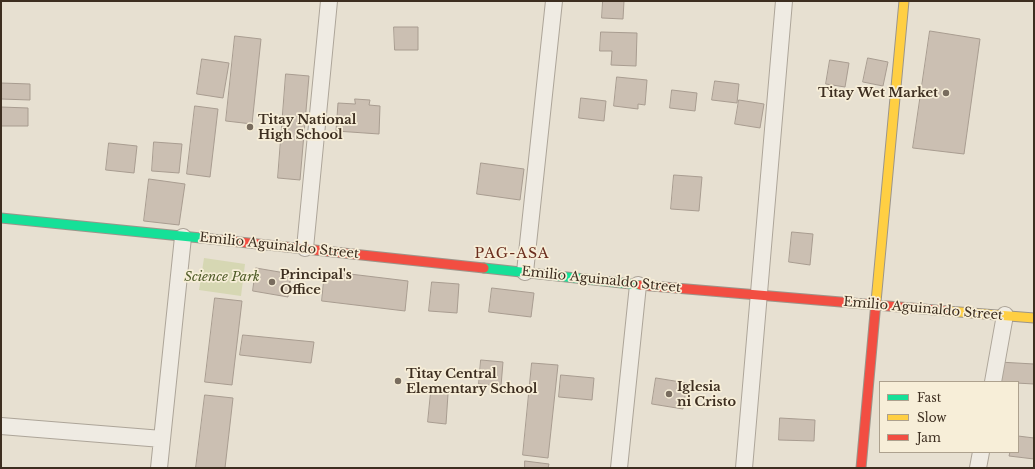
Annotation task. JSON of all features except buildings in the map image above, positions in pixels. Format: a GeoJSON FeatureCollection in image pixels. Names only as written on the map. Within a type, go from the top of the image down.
{"type":"FeatureCollection","features":[{"type":"Feature","properties":{"kind":"street"},"geometry":{"type":"LineString","coordinates":[[305,248],[329,1]]}},
{"type":"Feature","properties":{"kind":"street"},"geometry":{"type":"LineString","coordinates":[[525,272],[554,1]]}},
{"type":"Feature","properties":{"kind":"street"},"geometry":{"type":"LineString","coordinates":[[744,468],[784,1]]}},
{"type":"Feature","properties":{"kind":"street"},"geometry":{"type":"LineString","coordinates":[[861,468],[904,1]]}},
{"type":"Feature","properties":{"kind":"street","name":"Emilio Aguinaldo Street"},"geometry":{"type":"LineString","coordinates":[[1,218],[305,248],[638,285],[1034,318]]}},
{"type":"Feature","properties":{"kind":"street"},"geometry":{"type":"LineString","coordinates":[[159,468],[183,237]]}},
{"type":"Feature","properties":{"kind":"street"},"geometry":{"type":"LineString","coordinates":[[619,468],[638,285]]}},
{"type":"Feature","properties":{"kind":"street"},"geometry":{"type":"LineString","coordinates":[[993,381],[1005,316]]}},
{"type":"Feature","properties":{"kind":"street"},"geometry":{"type":"LineString","coordinates":[[1,426],[162,439]]}},
{"type":"Feature","properties":{"kind":"street"},"geometry":{"type":"LineString","coordinates":[[978,468],[981,453]]}},
{"type":"Feature","properties":{"kind":"green space","name":"Science Park"},"geometry":{"type":"Polygon","coordinates":[[[204,258],[245,264],[241,296],[199,290],[204,258]]]}},
{"type":"Feature","properties":{"kind":"traffic: fast"},"geometry":{"type":"LineString","coordinates":[[1,218],[211,239]]}},
{"type":"Feature","properties":{"kind":"traffic: fast"},"geometry":{"type":"LineString","coordinates":[[484,268],[640,285]]}},
{"type":"Feature","properties":{"kind":"traffic: slow"},"geometry":{"type":"LineString","coordinates":[[876,302],[904,1]]}},
{"type":"Feature","properties":{"kind":"traffic: slow"},"geometry":{"type":"LineString","coordinates":[[947,311],[1034,318]]}},
{"type":"Feature","properties":{"kind":"traffic: jam"},"geometry":{"type":"LineString","coordinates":[[211,239],[484,268]]}},
{"type":"Feature","properties":{"kind":"traffic: jam"},"geometry":{"type":"LineString","coordinates":[[640,285],[947,311]]}},
{"type":"Feature","properties":{"kind":"traffic: jam"},"geometry":{"type":"LineString","coordinates":[[861,468],[876,302]]}},
{"type":"Feature","properties":{"kind":"place","name":"Titay Wet Market"},"geometry":{"type":"Point","coordinates":[946,93]}},
{"type":"Feature","properties":{"kind":"place","name":"Titay National High School"},"geometry":{"type":"Point","coordinates":[250,127]}},
{"type":"Feature","properties":{"kind":"place","name":"Principal's Office"},"geometry":{"type":"Point","coordinates":[272,282]}},
{"type":"Feature","properties":{"kind":"place","name":"Titay Central Elementary School"},"geometry":{"type":"Point","coordinates":[398,381]}},
{"type":"Feature","properties":{"kind":"place","name":"Iglesia ni Cristo"},"geometry":{"type":"Point","coordinates":[669,394]}},
{"type":"Feature","properties":{"kind":"district","name":"PAG-ASA"},"geometry":{"type":"Point","coordinates":[512,254]}}]}
